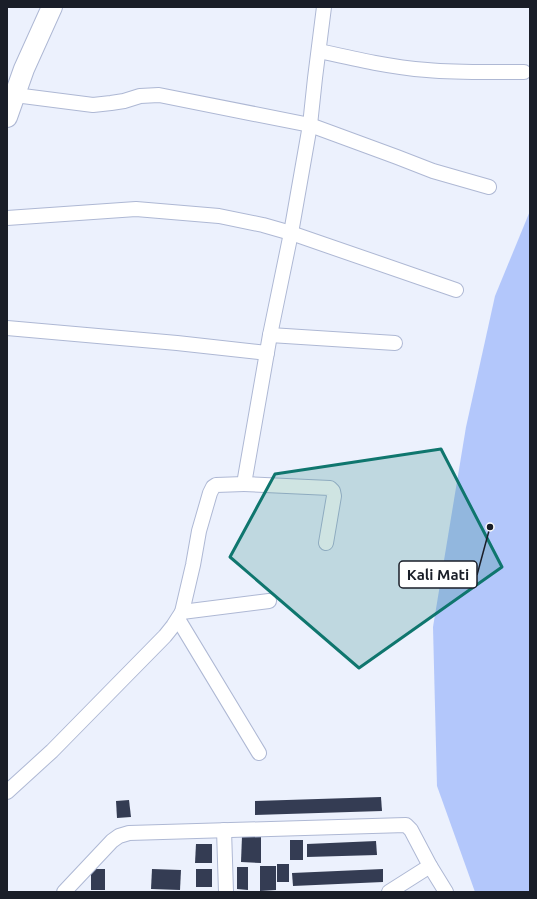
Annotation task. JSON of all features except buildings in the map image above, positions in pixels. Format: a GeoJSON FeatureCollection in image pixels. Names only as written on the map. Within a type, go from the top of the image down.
{"type":"FeatureCollection","features":[{"type":"Feature","properties":{"kind":"main road"},"geometry":{"type":"LineString","coordinates":[[10,105],[24,69],[52,7]]}},
{"type":"Feature","properties":{"kind":"street"},"geometry":{"type":"LineString","coordinates":[[244,484],[270,334],[291,233],[310,125],[324,7]]}},
{"type":"Feature","properties":{"kind":"street"},"geometry":{"type":"LineString","coordinates":[[319,51],[383,64],[427,70],[485,73],[524,72]]}},
{"type":"Feature","properties":{"kind":"street"},"geometry":{"type":"LineString","coordinates":[[10,105],[111,104],[140,96],[159,95],[310,125],[433,171],[489,187]]}},
{"type":"Feature","properties":{"kind":"street"},"geometry":{"type":"LineString","coordinates":[[7,218],[136,209],[219,216],[263,225],[291,233],[456,290]]}},
{"type":"Feature","properties":{"kind":"street"},"geometry":{"type":"LineString","coordinates":[[7,328],[177,343],[267,353]]}},
{"type":"Feature","properties":{"kind":"street"},"geometry":{"type":"LineString","coordinates":[[270,334],[395,343]]}},
{"type":"Feature","properties":{"kind":"street"},"geometry":{"type":"LineString","coordinates":[[7,792],[52,751],[165,636],[180,615],[193,565],[199,531],[213,487],[216,485],[244,484],[330,488],[333,491],[334,496],[326,543]]}},
{"type":"Feature","properties":{"kind":"street"},"geometry":{"type":"LineString","coordinates":[[180,615],[269,601]]}},
{"type":"Feature","properties":{"kind":"street"},"geometry":{"type":"LineString","coordinates":[[180,615],[259,753]]}},
{"type":"Feature","properties":{"kind":"street"},"geometry":{"type":"LineString","coordinates":[[64,892],[112,841],[119,836],[129,833],[406,825],[411,830],[446,892]]}},
{"type":"Feature","properties":{"kind":"street"},"geometry":{"type":"LineString","coordinates":[[224,830],[226,892]]}},
{"type":"Feature","properties":{"kind":"street"},"geometry":{"type":"LineString","coordinates":[[389,892],[430,866]]}},
{"type":"Feature","properties":{"kind":"highlighted area"},"geometry":{"type":"Polygon","coordinates":[[[441,449],[502,567],[359,668],[230,557],[275,474],[441,449]]]}},
{"type":"Feature","properties":{"kind":"water"},"geometry":{"type":"Polygon","coordinates":[[[530,211],[530,892],[475,892],[437,786],[433,627],[466,427],[495,296],[530,211]]]}},
{"type":"Feature","properties":{"kind":"place","name":"Kali Mati"},"geometry":{"type":"Point","coordinates":[490,527]}}]}
